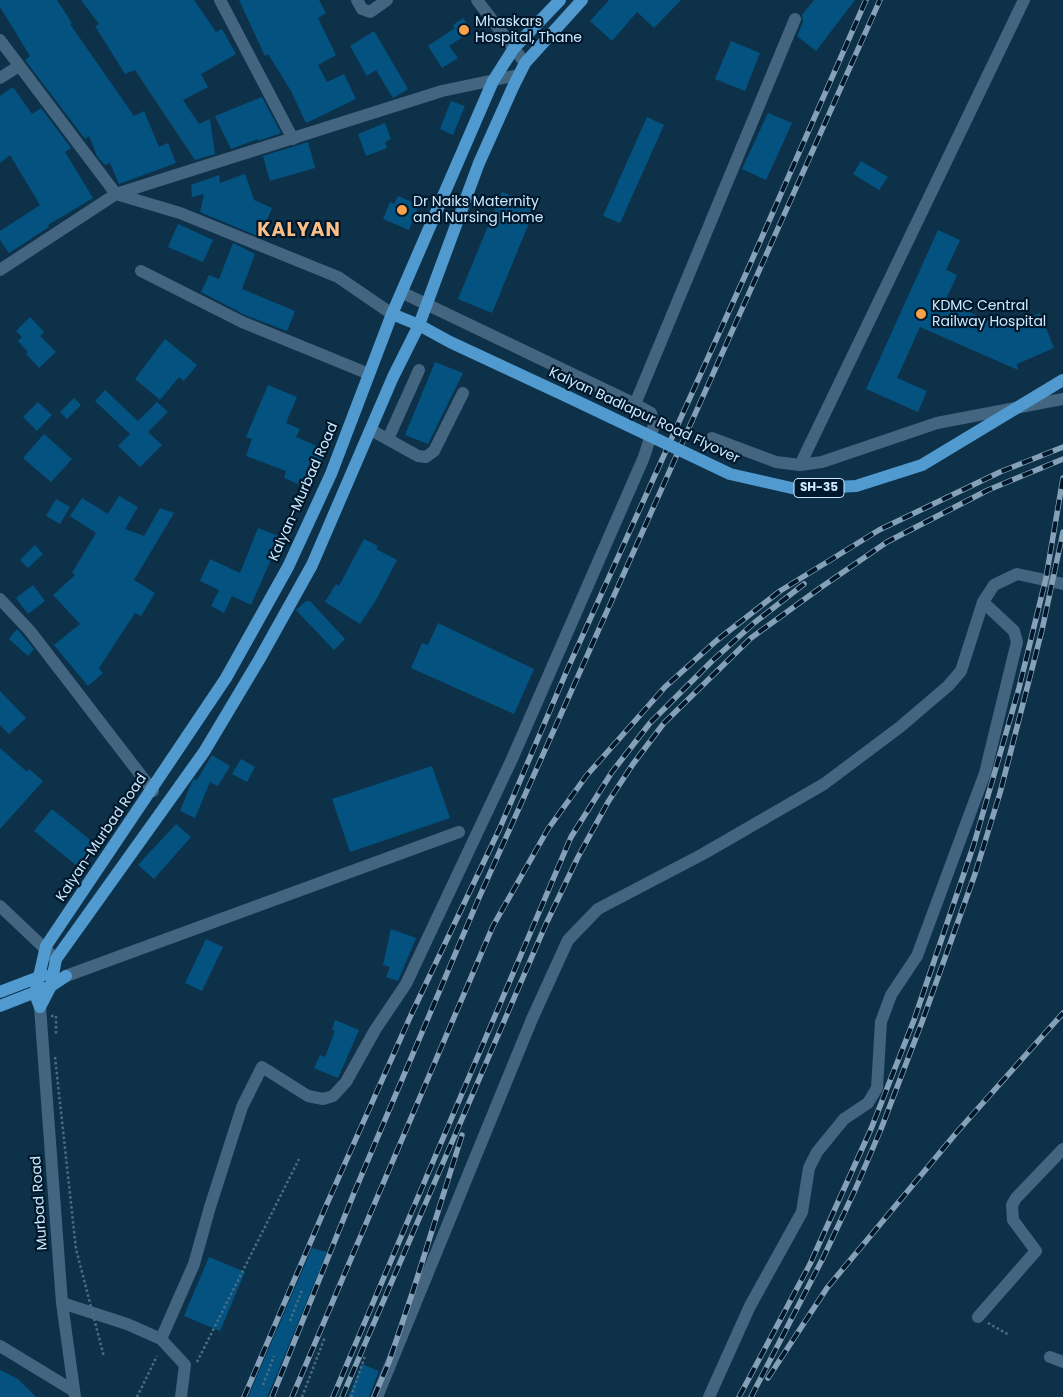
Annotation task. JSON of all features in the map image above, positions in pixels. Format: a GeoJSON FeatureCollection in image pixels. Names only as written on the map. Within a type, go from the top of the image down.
{"type":"FeatureCollection","features":[{"type":"Feature","properties":{"kind":"main road","name":"Kalyan-Murbad Road"},"geometry":{"type":"LineString","coordinates":[[35,992],[45,949],[153,791],[226,678],[264,613],[331,474],[392,314],[403,293],[493,81],[514,48],[560,0]]}},
{"type":"Feature","properties":{"kind":"main road"},"geometry":{"type":"LineString","coordinates":[[0,992],[39,978],[55,965],[204,752],[259,660],[312,565],[393,377],[419,325],[479,163],[518,75],[525,63],[582,0]]}},
{"type":"Feature","properties":{"kind":"main road","name":"SH-35"},"geometry":{"type":"LineString","coordinates":[[392,314],[419,325]]}},
{"type":"Feature","properties":{"kind":"main road","name":"Kalyan Badlapur Road Flyover"},"geometry":{"type":"LineString","coordinates":[[419,325],[450,342],[730,474],[796,489],[856,486],[922,465],[1063,380]]}},
{"type":"Feature","properties":{"kind":"main road"},"geometry":{"type":"LineString","coordinates":[[0,1006],[51,986],[66,976],[55,965]]}},
{"type":"Feature","properties":{"kind":"main road"},"geometry":{"type":"LineString","coordinates":[[40,1007],[51,986],[55,965]]}},
{"type":"Feature","properties":{"kind":"main road"},"geometry":{"type":"LineString","coordinates":[[35,992],[40,1007]]}},
{"type":"Feature","properties":{"kind":"street"},"geometry":{"type":"LineString","coordinates":[[220,0],[293,139]]}},
{"type":"Feature","properties":{"kind":"street"},"geometry":{"type":"LineString","coordinates":[[357,0],[362,9],[370,12],[387,0]]}},
{"type":"Feature","properties":{"kind":"street"},"geometry":{"type":"LineString","coordinates":[[477,0],[525,63]]}},
{"type":"Feature","properties":{"kind":"street"},"geometry":{"type":"LineString","coordinates":[[800,465],[1024,0]]}},
{"type":"Feature","properties":{"kind":"street"},"geometry":{"type":"LineString","coordinates":[[635,404],[795,19]]}},
{"type":"Feature","properties":{"kind":"street"},"geometry":{"type":"LineString","coordinates":[[0,40],[116,194],[180,213],[338,277],[392,314]]}},
{"type":"Feature","properties":{"kind":"street"},"geometry":{"type":"LineString","coordinates":[[0,78],[19,66]]}},
{"type":"Feature","properties":{"kind":"street"},"geometry":{"type":"LineString","coordinates":[[1,269],[116,194],[442,92],[518,75]]}},
{"type":"Feature","properties":{"kind":"street"},"geometry":{"type":"LineString","coordinates":[[141,271],[242,322],[369,374]]}},
{"type":"Feature","properties":{"kind":"street"},"geometry":{"type":"LineString","coordinates":[[161,1339],[194,1264],[242,1107],[262,1067],[308,1096],[323,1099],[333,1096],[346,1082],[375,1030],[406,984],[512,759],[644,458],[654,418],[652,413],[635,404],[428,303],[403,293]]}},
{"type":"Feature","properties":{"kind":"street"},"geometry":{"type":"LineString","coordinates":[[388,439],[419,370]]}},
{"type":"Feature","properties":{"kind":"street"},"geometry":{"type":"LineString","coordinates":[[371,430],[418,456],[432,454],[464,393]]}},
{"type":"Feature","properties":{"kind":"street"},"geometry":{"type":"LineString","coordinates":[[712,438],[776,462],[800,465],[822,462],[937,424],[1063,399]]}},
{"type":"Feature","properties":{"kind":"street"},"geometry":{"type":"LineString","coordinates":[[377,1397],[532,1019],[568,940],[598,909],[703,854],[824,784],[900,727],[948,686],[961,671],[983,602],[994,585],[1017,574],[1063,584]]}},
{"type":"Feature","properties":{"kind":"street"},"geometry":{"type":"LineString","coordinates":[[0,599],[30,631],[153,791]]}},
{"type":"Feature","properties":{"kind":"street"},"geometry":{"type":"LineString","coordinates":[[709,1397],[750,1306],[802,1212],[809,1168],[817,1152],[844,1119],[868,1103],[877,1088],[881,1022],[891,995],[917,956],[985,773],[1017,642],[1014,631],[983,602]]}},
{"type":"Feature","properties":{"kind":"street"},"geometry":{"type":"LineString","coordinates":[[66,976],[459,832]]}},
{"type":"Feature","properties":{"kind":"street"},"geometry":{"type":"LineString","coordinates":[[0,906],[45,949],[55,965]]}},
{"type":"Feature","properties":{"kind":"street","name":"Murbad Road"},"geometry":{"type":"LineString","coordinates":[[40,1007],[62,1304],[74,1394]]}},
{"type":"Feature","properties":{"kind":"street"},"geometry":{"type":"LineString","coordinates":[[978,1317],[1034,1254],[1034,1247],[1013,1220],[1012,1206],[1016,1198],[1063,1149]]}},
{"type":"Feature","properties":{"kind":"street"},"geometry":{"type":"LineString","coordinates":[[62,1304],[127,1324],[161,1339],[185,1365],[181,1397]]}},
{"type":"Feature","properties":{"kind":"street"},"geometry":{"type":"LineString","coordinates":[[0,1346],[74,1394]]}},
{"type":"Feature","properties":{"kind":"street"},"geometry":{"type":"LineString","coordinates":[[1050,1357],[1063,1362]]}},
{"type":"Feature","properties":{"kind":"path"},"geometry":{"type":"LineString","coordinates":[[56,1057],[76,1249],[104,1357]]}},
{"type":"Feature","properties":{"kind":"path"},"geometry":{"type":"LineString","coordinates":[[197,1362],[299,1158]]}},
{"type":"Feature","properties":{"kind":"path"},"geometry":{"type":"LineString","coordinates":[[290,1321],[302,1290]]}},
{"type":"Feature","properties":{"kind":"path"},"geometry":{"type":"LineString","coordinates":[[978,1317],[1009,1335]]}},
{"type":"Feature","properties":{"kind":"path"},"geometry":{"type":"LineString","coordinates":[[302,1397],[325,1337]]}},
{"type":"Feature","properties":{"kind":"path"},"geometry":{"type":"LineString","coordinates":[[137,1397],[157,1356]]}},
{"type":"Feature","properties":{"kind":"path"},"geometry":{"type":"LineString","coordinates":[[263,1385],[274,1356]]}},
{"type":"Feature","properties":{"kind":"path"},"geometry":{"type":"LineString","coordinates":[[351,1397],[365,1356]]}},
{"type":"Feature","properties":{"kind":"building"},"geometry":{"type":"Polygon","coordinates":[[[0,0],[57,0],[72,23],[70,24],[134,116],[144,111],[159,147],[168,143],[176,163],[119,184],[110,163],[105,165],[97,156],[89,136],[85,139],[25,60],[30,56],[0,7],[0,0]]]}},
{"type":"Feature","properties":{"kind":"building"},"geometry":{"type":"Polygon","coordinates":[[[81,0],[194,0],[216,32],[222,29],[236,54],[201,74],[208,87],[183,100],[199,124],[210,119],[215,154],[195,160],[135,70],[125,74],[95,26],[99,24],[81,0]]]}},
{"type":"Feature","properties":{"kind":"building"},"geometry":{"type":"Polygon","coordinates":[[[239,0],[319,0],[326,13],[318,18],[336,55],[318,65],[327,82],[344,74],[356,99],[306,123],[291,91],[268,54],[265,56],[239,0]]]}},
{"type":"Feature","properties":{"kind":"building"},"geometry":{"type":"Polygon","coordinates":[[[609,0],[681,0],[654,28],[637,12],[612,41],[590,21],[609,0]]]}},
{"type":"Feature","properties":{"kind":"building"},"geometry":{"type":"Polygon","coordinates":[[[814,0],[855,0],[816,51],[797,36],[803,22],[802,15],[814,0]]]}},
{"type":"Feature","properties":{"kind":"building"},"geometry":{"type":"Polygon","coordinates":[[[463,18],[472,31],[449,46],[458,58],[442,68],[428,46],[455,28],[453,25],[463,18]]]}},
{"type":"Feature","properties":{"kind":"building"},"geometry":{"type":"Polygon","coordinates":[[[374,31],[408,89],[393,98],[376,70],[367,76],[350,46],[374,31]]]}},
{"type":"Feature","properties":{"kind":"building"},"geometry":{"type":"Polygon","coordinates":[[[731,41],[760,53],[745,91],[715,79],[731,41]]]}},
{"type":"Feature","properties":{"kind":"building"},"geometry":{"type":"Polygon","coordinates":[[[13,87],[32,114],[41,108],[71,148],[65,152],[93,198],[48,225],[49,227],[9,253],[0,240],[0,231],[40,205],[10,155],[0,163],[0,96],[13,87]]]}},
{"type":"Feature","properties":{"kind":"building"},"geometry":{"type":"Polygon","coordinates":[[[262,97],[281,133],[231,149],[215,116],[262,97]]]}},
{"type":"Feature","properties":{"kind":"building"},"geometry":{"type":"Polygon","coordinates":[[[451,101],[465,106],[453,135],[440,129],[451,101]]]}},
{"type":"Feature","properties":{"kind":"building"},"geometry":{"type":"Polygon","coordinates":[[[768,113],[792,123],[766,180],[742,169],[768,113]]]}},
{"type":"Feature","properties":{"kind":"building"},"geometry":{"type":"Polygon","coordinates":[[[647,117],[664,125],[620,223],[603,216],[647,117]]]}},
{"type":"Feature","properties":{"kind":"building"},"geometry":{"type":"Polygon","coordinates":[[[385,123],[391,139],[385,142],[387,148],[366,156],[358,134],[385,123]]]}},
{"type":"Feature","properties":{"kind":"building"},"geometry":{"type":"Polygon","coordinates":[[[308,142],[315,168],[270,181],[263,156],[308,142]]]}},
{"type":"Feature","properties":{"kind":"building"},"geometry":{"type":"Polygon","coordinates":[[[861,161],[888,177],[879,190],[853,174],[861,161]]]}},
{"type":"Feature","properties":{"kind":"building"},"geometry":{"type":"Polygon","coordinates":[[[245,174],[254,200],[272,208],[260,237],[200,212],[204,194],[192,197],[191,185],[219,175],[220,183],[245,174]]]}},
{"type":"Feature","properties":{"kind":"building"},"geometry":{"type":"Polygon","coordinates":[[[502,192],[536,206],[492,313],[458,299],[502,192]]]}},
{"type":"Feature","properties":{"kind":"building"},"geometry":{"type":"Polygon","coordinates":[[[398,196],[419,205],[409,230],[383,219],[390,202],[394,204],[398,196]]]}},
{"type":"Feature","properties":{"kind":"building"},"geometry":{"type":"Polygon","coordinates":[[[178,224],[213,240],[203,262],[168,247],[178,224]]]}},
{"type":"Feature","properties":{"kind":"building"},"geometry":{"type":"Polygon","coordinates":[[[938,230],[960,240],[946,270],[957,275],[945,301],[1004,328],[1040,313],[1054,348],[1017,364],[1018,370],[920,327],[897,378],[927,391],[918,412],[866,389],[938,230]]]}},
{"type":"Feature","properties":{"kind":"building"},"geometry":{"type":"Polygon","coordinates":[[[233,243],[255,254],[242,289],[295,311],[287,331],[245,315],[201,292],[209,275],[219,279],[233,243]]]}},
{"type":"Feature","properties":{"kind":"building"},"geometry":{"type":"Polygon","coordinates":[[[30,317],[44,332],[40,336],[56,352],[39,368],[26,354],[28,352],[18,341],[22,337],[16,331],[30,317]]]}},
{"type":"Feature","properties":{"kind":"building"},"geometry":{"type":"Polygon","coordinates":[[[165,339],[197,365],[184,381],[179,377],[160,400],[135,379],[165,339]]]}},
{"type":"Feature","properties":{"kind":"building"},"geometry":{"type":"Polygon","coordinates":[[[435,362],[463,373],[428,444],[405,435],[435,362]]]}},
{"type":"Feature","properties":{"kind":"building"},"geometry":{"type":"Polygon","coordinates":[[[268,385],[297,397],[286,423],[300,429],[296,437],[326,450],[310,489],[284,478],[286,471],[246,456],[252,439],[246,437],[268,385]]]}},
{"type":"Feature","properties":{"kind":"building"},"geometry":{"type":"Polygon","coordinates":[[[105,390],[138,421],[157,402],[168,412],[148,432],[162,445],[140,467],[118,446],[130,434],[95,401],[105,390]]]}},
{"type":"Feature","properties":{"kind":"building"},"geometry":{"type":"Polygon","coordinates":[[[74,398],[81,405],[67,419],[60,412],[74,398]]]}},
{"type":"Feature","properties":{"kind":"building"},"geometry":{"type":"Polygon","coordinates":[[[38,402],[52,415],[37,431],[23,417],[38,402]]]}},
{"type":"Feature","properties":{"kind":"building"},"geometry":{"type":"Polygon","coordinates":[[[44,434],[72,459],[51,482],[23,458],[44,434]]]}},
{"type":"Feature","properties":{"kind":"building"},"geometry":{"type":"Polygon","coordinates":[[[119,496],[138,507],[125,529],[144,536],[160,508],[174,513],[134,580],[155,593],[141,616],[135,613],[99,668],[103,673],[88,686],[54,645],[80,624],[53,595],[75,575],[72,573],[96,533],[70,516],[82,498],[108,514],[119,496]]]}},
{"type":"Feature","properties":{"kind":"building"},"geometry":{"type":"Polygon","coordinates":[[[56,499],[70,507],[60,524],[46,516],[56,499]]]}},
{"type":"Feature","properties":{"kind":"building"},"geometry":{"type":"Polygon","coordinates":[[[258,528],[281,537],[251,605],[232,596],[224,613],[211,606],[219,590],[200,581],[210,559],[240,573],[258,528]]]}},
{"type":"Feature","properties":{"kind":"building"},"geometry":{"type":"Polygon","coordinates":[[[364,539],[378,546],[376,549],[397,560],[376,600],[360,624],[325,602],[336,584],[339,586],[364,539]]]}},
{"type":"Feature","properties":{"kind":"building"},"geometry":{"type":"Polygon","coordinates":[[[35,545],[43,554],[28,568],[20,560],[35,545]]]}},
{"type":"Feature","properties":{"kind":"building"},"geometry":{"type":"Polygon","coordinates":[[[33,585],[45,601],[28,614],[16,598],[33,585]]]}},
{"type":"Feature","properties":{"kind":"building"},"geometry":{"type":"Polygon","coordinates":[[[306,601],[310,601],[345,639],[334,650],[296,610],[306,601]]]}},
{"type":"Feature","properties":{"kind":"building"},"geometry":{"type":"Polygon","coordinates":[[[438,623],[534,669],[514,714],[411,668],[422,643],[428,645],[438,623]]]}},
{"type":"Feature","properties":{"kind":"building"},"geometry":{"type":"Polygon","coordinates":[[[17,629],[34,649],[28,656],[9,639],[17,629]]]}},
{"type":"Feature","properties":{"kind":"building"},"geometry":{"type":"Polygon","coordinates":[[[0,691],[26,718],[9,734],[0,725],[0,691]]]}},
{"type":"Feature","properties":{"kind":"building"},"geometry":{"type":"Polygon","coordinates":[[[0,748],[27,772],[29,769],[43,781],[0,829],[0,748]]]}},
{"type":"Feature","properties":{"kind":"building"},"geometry":{"type":"Polygon","coordinates":[[[212,755],[230,766],[218,786],[210,782],[195,818],[180,811],[191,784],[194,779],[197,780],[212,755]]]}},
{"type":"Feature","properties":{"kind":"building"},"geometry":{"type":"Polygon","coordinates":[[[241,759],[255,767],[247,782],[232,774],[241,759]]]}},
{"type":"Feature","properties":{"kind":"building"},"geometry":{"type":"Polygon","coordinates":[[[432,766],[450,818],[350,852],[332,799],[432,766]]]}},
{"type":"Feature","properties":{"kind":"building"},"geometry":{"type":"Polygon","coordinates":[[[52,809],[95,844],[77,866],[34,831],[52,809]]]}},
{"type":"Feature","properties":{"kind":"building"},"geometry":{"type":"Polygon","coordinates":[[[176,824],[191,837],[154,879],[138,865],[176,824]]]}},
{"type":"Feature","properties":{"kind":"building"},"geometry":{"type":"Polygon","coordinates":[[[391,929],[416,938],[398,981],[386,977],[390,967],[383,965],[391,929]]]}},
{"type":"Feature","properties":{"kind":"building"},"geometry":{"type":"Polygon","coordinates":[[[206,939],[223,947],[202,991],[185,983],[206,939]]]}},
{"type":"Feature","properties":{"kind":"building"},"geometry":{"type":"Polygon","coordinates":[[[335,1020],[359,1030],[338,1078],[314,1068],[320,1055],[325,1057],[335,1031],[332,1030],[335,1020]]]}},
{"type":"Feature","properties":{"kind":"building"},"geometry":{"type":"Polygon","coordinates":[[[312,1248],[327,1252],[277,1374],[267,1397],[248,1397],[312,1248]]]}},
{"type":"Feature","properties":{"kind":"building"},"geometry":{"type":"Polygon","coordinates":[[[209,1257],[245,1272],[220,1331],[184,1316],[209,1257]]]}},
{"type":"Feature","properties":{"kind":"building"},"geometry":{"type":"Polygon","coordinates":[[[362,1364],[379,1371],[369,1397],[348,1397],[362,1364]]]}},
{"type":"Feature","properties":{"kind":"building"},"geometry":{"type":"Polygon","coordinates":[[[0,1370],[18,1379],[36,1397],[0,1397],[0,1370]]]}},
{"type":"Feature","properties":{"kind":"railway"},"geometry":{"type":"LineString","coordinates":[[244,1397],[411,1015],[499,830],[568,668],[748,269],[866,0]]}},
{"type":"Feature","properties":{"kind":"railway"},"geometry":{"type":"LineString","coordinates":[[272,1397],[354,1193],[478,900],[880,0]]}},
{"type":"Feature","properties":{"kind":"railway"},"geometry":{"type":"LineString","coordinates":[[292,1397],[493,926],[548,829],[587,775],[665,687],[716,641],[780,591],[879,530],[1000,472],[1063,447]]}},
{"type":"Feature","properties":{"kind":"railway"},"geometry":{"type":"LineString","coordinates":[[342,1397],[546,924],[578,857],[608,802],[633,764],[664,723],[751,638],[887,542],[988,490],[1063,459]]}},
{"type":"Feature","properties":{"kind":"railway"},"geometry":{"type":"LineString","coordinates":[[739,1397],[810,1264],[871,1129],[914,1020],[974,844],[1019,688],[1046,578],[1063,478]]}},
{"type":"Feature","properties":{"kind":"railway"},"geometry":{"type":"LineString","coordinates":[[751,1397],[823,1258],[855,1190],[881,1129],[922,1022],[975,874],[1000,793],[1042,630],[1063,532]]}},
{"type":"Feature","properties":{"kind":"railway"},"geometry":{"type":"LineString","coordinates":[[333,1397],[571,837],[612,772],[650,723],[712,661],[754,623],[804,584]]}},
{"type":"Feature","properties":{"kind":"railway"},"geometry":{"type":"LineString","coordinates":[[768,1378],[827,1288],[957,1132],[1063,1013]]}},
{"type":"Feature","properties":{"kind":"railway"},"geometry":{"type":"LineString","coordinates":[[374,1397],[389,1362],[414,1288],[462,1135]]}},
{"type":"Feature","properties":{"kind":"place","name":"Mhaskars Hospital, Thane"},"geometry":{"type":"Point","coordinates":[464,30]}},
{"type":"Feature","properties":{"kind":"place","name":"Dr Naiks Maternity and Nursing Home"},"geometry":{"type":"Point","coordinates":[402,210]}},
{"type":"Feature","properties":{"kind":"place","name":"KDMC Central Railway Hospital"},"geometry":{"type":"Point","coordinates":[921,314]}},
{"type":"Feature","properties":{"kind":"district","name":"KALYAN"},"geometry":{"type":"Point","coordinates":[299,231]}}]}
